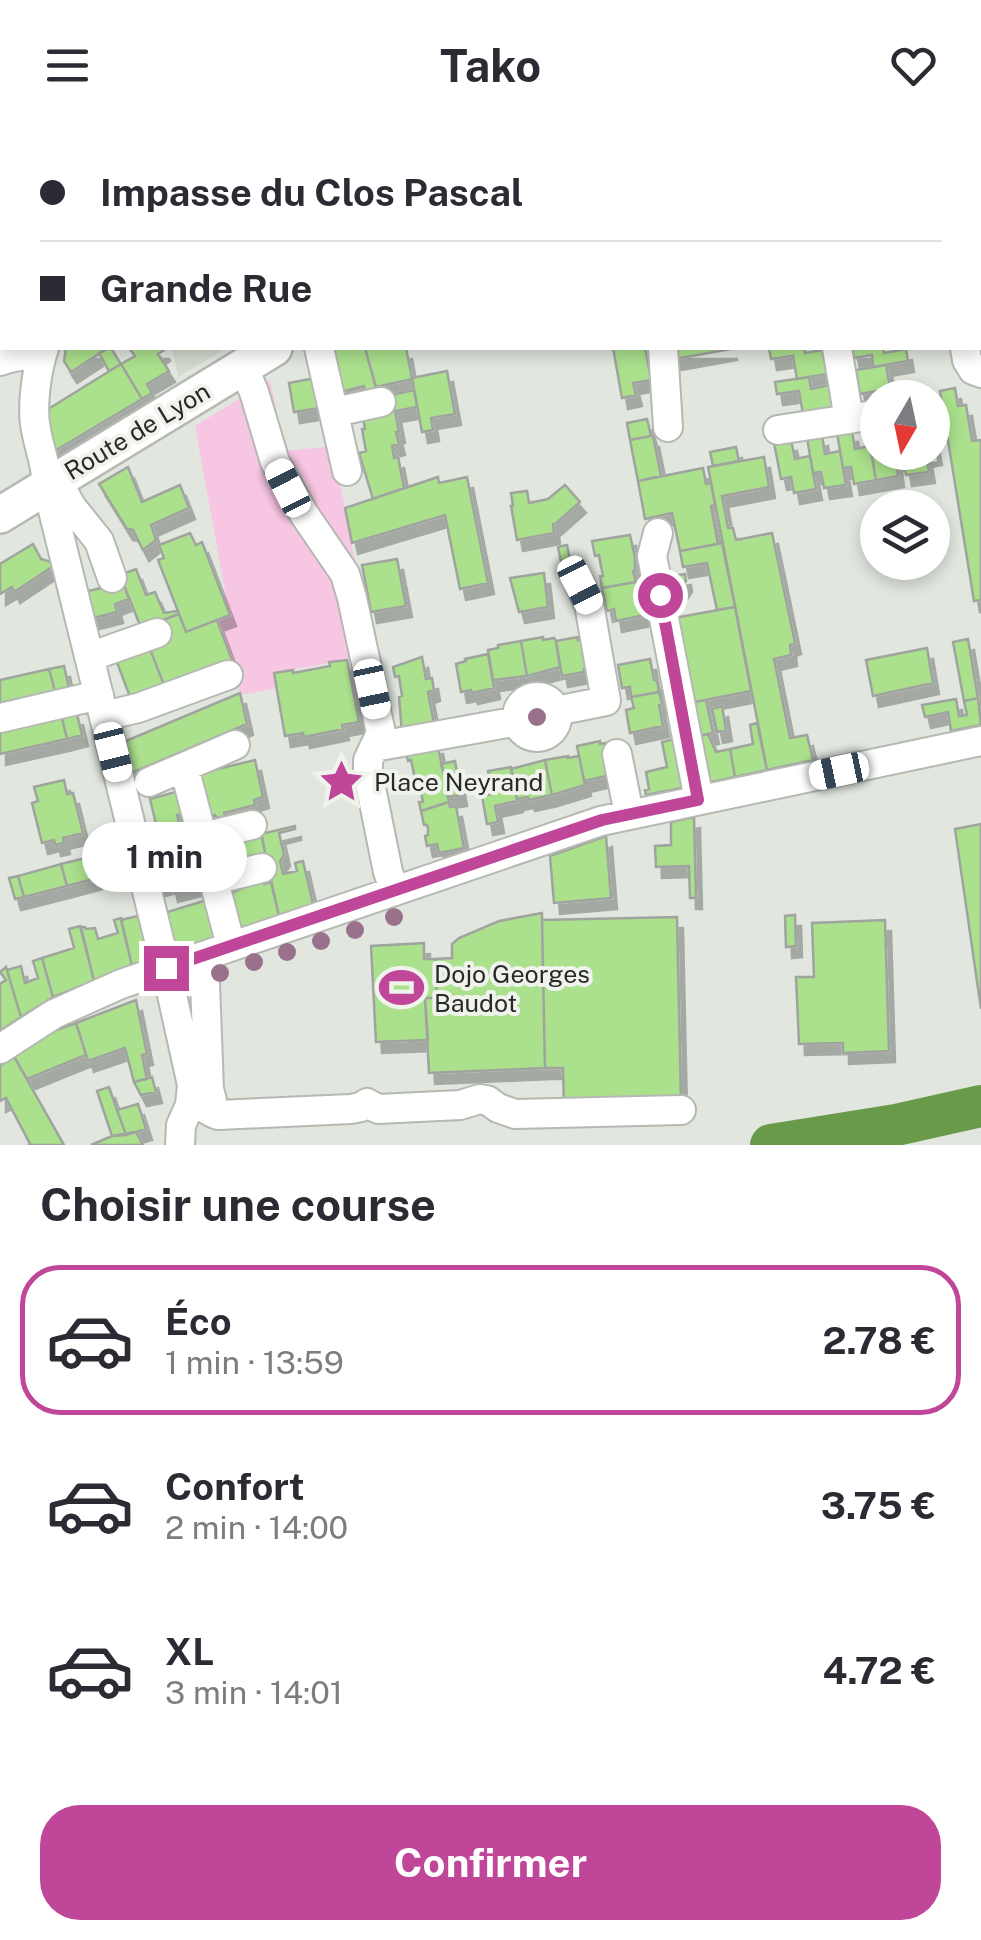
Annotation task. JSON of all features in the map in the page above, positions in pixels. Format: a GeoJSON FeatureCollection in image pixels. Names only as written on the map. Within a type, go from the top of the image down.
{"type":"FeatureCollection","features":[{"type":"Feature","properties":{"kind":"main road","name":"Route de Lyon"},"geometry":{"type":"LineString","coordinates":[[0,515],[271,350]]}},
{"type":"Feature","properties":{"kind":"street"},"geometry":{"type":"LineString","coordinates":[[320,350],[346,471]]}},
{"type":"Feature","properties":{"kind":"street"},"geometry":{"type":"LineString","coordinates":[[663,350],[668,427]]}},
{"type":"Feature","properties":{"kind":"street"},"geometry":{"type":"LineString","coordinates":[[837,350],[849,418]]}},
{"type":"Feature","properties":{"kind":"street"},"geometry":{"type":"LineString","coordinates":[[965,350],[973,370],[981,373]]}},
{"type":"Feature","properties":{"kind":"street"},"geometry":{"type":"LineString","coordinates":[[0,360],[42,352],[34,415],[36,433],[52,483],[89,656],[192,1084],[202,1106],[218,1115],[228,1115],[351,1109],[367,1103],[378,1109],[460,1106],[480,1099],[515,1114],[681,1110]]}},
{"type":"Feature","properties":{"kind":"street"},"geometry":{"type":"LineString","coordinates":[[243,366],[276,462],[304,514],[344,574],[352,598],[381,733],[368,760],[368,772],[394,891]]}},
{"type":"Feature","properties":{"kind":"street"},"geometry":{"type":"LineString","coordinates":[[334,412],[381,402]]}},
{"type":"Feature","properties":{"kind":"street"},"geometry":{"type":"LineString","coordinates":[[778,430],[860,416]]}},
{"type":"Feature","properties":{"kind":"street"},"geometry":{"type":"LineString","coordinates":[[52,483],[99,541],[112,578]]}},
{"type":"Feature","properties":{"kind":"street"},"geometry":{"type":"LineString","coordinates":[[658,533],[652,556],[698,800]]}},
{"type":"Feature","properties":{"kind":"street"},"geometry":{"type":"LineString","coordinates":[[374,747],[518,721],[520,708],[529,699],[542,698],[556,711],[606,701],[589,604],[580,585]]}},
{"type":"Feature","properties":{"kind":"street"},"geometry":{"type":"LineString","coordinates":[[89,656],[157,633]]}},
{"type":"Feature","properties":{"kind":"street"},"geometry":{"type":"LineString","coordinates":[[0,718],[101,706],[138,708],[228,674]]}},
{"type":"Feature","properties":{"kind":"street"},"geometry":{"type":"LineString","coordinates":[[0,1049],[54,1014],[121,984],[602,820],[981,741]]}},
{"type":"Feature","properties":{"kind":"street"},"geometry":{"type":"LineString","coordinates":[[148,782],[235,745]]}},
{"type":"Feature","properties":{"kind":"street"},"geometry":{"type":"LineString","coordinates":[[618,754],[629,814]]}},
{"type":"Feature","properties":{"kind":"street"},"geometry":{"type":"LineString","coordinates":[[184,767],[231,946]]}},
{"type":"Feature","properties":{"kind":"street"},"geometry":{"type":"LineString","coordinates":[[202,837],[252,825]]}},
{"type":"Feature","properties":{"kind":"street"},"geometry":{"type":"LineString","coordinates":[[214,880],[262,868]]}},
{"type":"Feature","properties":{"kind":"street"},"geometry":{"type":"LineString","coordinates":[[204,956],[208,1089],[214,1104],[228,1115]]}},
{"type":"Feature","properties":{"kind":"street"},"geometry":{"type":"LineString","coordinates":[[180,1145],[192,1084]]}},
{"type":"Feature","properties":{"kind":"shaded area"},"geometry":{"type":"Polygon","coordinates":[[[172,350],[224,350],[178,377],[172,350]]]}},
{"type":"Feature","properties":{"kind":"shaded area"},"geometry":{"type":"Polygon","coordinates":[[[270,380],[285,451],[333,446],[373,655],[274,673],[277,688],[246,694],[240,693],[217,620],[230,614],[195,426],[270,380]]]}},
{"type":"Feature","properties":{"kind":"building"},"geometry":{"type":"Polygon","coordinates":[[[66,350],[105,350],[71,372],[64,361],[66,350]]]}},
{"type":"Feature","properties":{"kind":"building"},"geometry":{"type":"Polygon","coordinates":[[[112,350],[121,364],[109,371],[99,353],[112,350]]]}},
{"type":"Feature","properties":{"kind":"building"},"geometry":{"type":"Polygon","coordinates":[[[130,350],[164,350],[158,354],[169,371],[147,384],[152,393],[142,399],[121,364],[135,356],[130,350]]]}},
{"type":"Feature","properties":{"kind":"building"},"geometry":{"type":"Polygon","coordinates":[[[325,350],[366,350],[377,392],[367,395],[364,386],[337,393],[325,350]]]}},
{"type":"Feature","properties":{"kind":"building"},"geometry":{"type":"Polygon","coordinates":[[[366,350],[406,350],[412,379],[376,387],[366,350]]]}},
{"type":"Feature","properties":{"kind":"building"},"geometry":{"type":"Polygon","coordinates":[[[613,350],[645,350],[651,380],[633,383],[636,395],[622,398],[613,350]]]}},
{"type":"Feature","properties":{"kind":"building"},"geometry":{"type":"Polygon","coordinates":[[[673,350],[725,350],[675,359],[673,350]]]}},
{"type":"Feature","properties":{"kind":"building"},"geometry":{"type":"Polygon","coordinates":[[[769,350],[822,350],[827,374],[797,379],[793,356],[771,359],[769,350]]]}},
{"type":"Feature","properties":{"kind":"building"},"geometry":{"type":"Polygon","coordinates":[[[852,350],[906,350],[908,361],[873,367],[872,355],[854,358],[852,350]]]}},
{"type":"Feature","properties":{"kind":"building"},"geometry":{"type":"Polygon","coordinates":[[[121,364],[142,399],[53,452],[45,411],[121,364]]]}},
{"type":"Feature","properties":{"kind":"building"},"geometry":{"type":"Polygon","coordinates":[[[886,365],[889,380],[860,380],[860,394],[856,370],[886,365]]]}},
{"type":"Feature","properties":{"kind":"building"},"geometry":{"type":"Polygon","coordinates":[[[447,371],[455,414],[431,418],[433,430],[422,432],[412,378],[447,371]]]}},
{"type":"Feature","properties":{"kind":"building"},"geometry":{"type":"Polygon","coordinates":[[[320,377],[326,407],[294,412],[289,383],[320,377]]]}},
{"type":"Feature","properties":{"kind":"building"},"geometry":{"type":"Polygon","coordinates":[[[809,377],[811,389],[829,385],[833,409],[803,414],[799,391],[777,394],[775,382],[809,377]]]}},
{"type":"Feature","properties":{"kind":"building"},"geometry":{"type":"Polygon","coordinates":[[[955,388],[958,406],[966,405],[972,441],[981,440],[981,600],[974,601],[950,453],[950,389],[955,388]]]}},
{"type":"Feature","properties":{"kind":"building"},"geometry":{"type":"Polygon","coordinates":[[[414,390],[417,407],[395,411],[399,444],[392,446],[404,488],[373,499],[359,453],[366,451],[363,418],[390,412],[387,396],[414,390]]]}},
{"type":"Feature","properties":{"kind":"building"},"geometry":{"type":"Polygon","coordinates":[[[647,419],[651,436],[630,440],[627,423],[647,419]]]}},
{"type":"Feature","properties":{"kind":"building"},"geometry":{"type":"Polygon","coordinates":[[[852,431],[855,449],[860,448],[860,470],[874,470],[876,480],[854,484],[851,467],[843,468],[837,433],[852,431]]]}},
{"type":"Feature","properties":{"kind":"building"},"geometry":{"type":"Polygon","coordinates":[[[822,435],[825,454],[840,451],[846,485],[824,488],[821,472],[813,473],[807,438],[822,435]]]}},
{"type":"Feature","properties":{"kind":"building"},"geometry":{"type":"Polygon","coordinates":[[[653,436],[661,476],[638,481],[630,440],[653,436]]]}},
{"type":"Feature","properties":{"kind":"building"},"geometry":{"type":"Polygon","coordinates":[[[791,440],[795,459],[810,456],[816,489],[794,493],[791,477],[781,479],[774,443],[791,440]]]}},
{"type":"Feature","properties":{"kind":"building"},"geometry":{"type":"Polygon","coordinates":[[[736,447],[739,461],[713,466],[710,452],[736,447]]]}},
{"type":"Feature","properties":{"kind":"building"},"geometry":{"type":"Polygon","coordinates":[[[764,457],[769,487],[722,496],[728,528],[733,528],[736,540],[772,533],[795,643],[790,645],[791,655],[774,659],[790,738],[807,735],[813,760],[767,770],[708,467],[764,457]]]}},
{"type":"Feature","properties":{"kind":"building"},"geometry":{"type":"Polygon","coordinates":[[[128,467],[142,502],[180,485],[189,508],[151,525],[156,540],[143,550],[99,484],[128,467]]]}},
{"type":"Feature","properties":{"kind":"building"},"geometry":{"type":"Polygon","coordinates":[[[703,468],[706,484],[711,483],[718,544],[680,551],[672,513],[645,519],[638,481],[703,468]]]}},
{"type":"Feature","properties":{"kind":"building"},"geometry":{"type":"Polygon","coordinates":[[[874,470],[897,470],[898,476],[876,480],[874,470]]]}},
{"type":"Feature","properties":{"kind":"building"},"geometry":{"type":"Polygon","coordinates":[[[905,470],[929,472],[906,475],[905,470]]]}},
{"type":"Feature","properties":{"kind":"building"},"geometry":{"type":"Polygon","coordinates":[[[438,477],[439,483],[467,477],[488,583],[460,589],[445,515],[352,543],[345,508],[438,477]]]}},
{"type":"Feature","properties":{"kind":"building"},"geometry":{"type":"Polygon","coordinates":[[[565,485],[580,502],[553,524],[554,533],[517,540],[511,493],[527,491],[529,503],[548,499],[565,485]]]}},
{"type":"Feature","properties":{"kind":"building"},"geometry":{"type":"Polygon","coordinates":[[[190,533],[196,545],[202,542],[230,615],[186,632],[158,560],[164,558],[159,545],[190,533]]]}},
{"type":"Feature","properties":{"kind":"building"},"geometry":{"type":"Polygon","coordinates":[[[630,535],[636,582],[602,588],[599,555],[595,556],[592,541],[630,535]]]}},
{"type":"Feature","properties":{"kind":"building"},"geometry":{"type":"Polygon","coordinates":[[[722,543],[735,607],[717,610],[707,563],[683,567],[680,551],[722,543]]]}},
{"type":"Feature","properties":{"kind":"building"},"geometry":{"type":"Polygon","coordinates":[[[33,544],[41,559],[51,562],[52,567],[14,592],[12,587],[0,594],[0,564],[33,544]]]}},
{"type":"Feature","properties":{"kind":"building"},"geometry":{"type":"Polygon","coordinates":[[[567,545],[572,569],[563,571],[558,547],[567,545]]]}},
{"type":"Feature","properties":{"kind":"building"},"geometry":{"type":"Polygon","coordinates":[[[397,559],[406,606],[371,612],[362,565],[397,559]]]}},
{"type":"Feature","properties":{"kind":"building"},"geometry":{"type":"Polygon","coordinates":[[[136,569],[146,595],[155,592],[164,613],[179,614],[141,628],[120,575],[136,569]]]}},
{"type":"Feature","properties":{"kind":"building"},"geometry":{"type":"Polygon","coordinates":[[[544,573],[548,607],[519,612],[510,578],[544,573]]]}},
{"type":"Feature","properties":{"kind":"building"},"geometry":{"type":"Polygon","coordinates":[[[685,574],[682,587],[669,589],[666,577],[685,574]]]}},
{"type":"Feature","properties":{"kind":"building"},"geometry":{"type":"Polygon","coordinates":[[[636,582],[645,615],[616,621],[614,609],[607,611],[602,588],[636,582]]]}},
{"type":"Feature","properties":{"kind":"building"},"geometry":{"type":"Polygon","coordinates":[[[123,583],[129,599],[115,604],[117,612],[90,619],[84,592],[123,583]]]}},
{"type":"Feature","properties":{"kind":"building"},"geometry":{"type":"Polygon","coordinates":[[[735,607],[751,691],[690,703],[674,618],[735,607]]]}},
{"type":"Feature","properties":{"kind":"building"},"geometry":{"type":"Polygon","coordinates":[[[179,614],[186,632],[217,620],[232,660],[164,685],[148,644],[158,622],[179,614]]]}},
{"type":"Feature","properties":{"kind":"building"},"geometry":{"type":"Polygon","coordinates":[[[543,637],[556,641],[560,667],[527,676],[521,641],[543,637]]]}},
{"type":"Feature","properties":{"kind":"building"},"geometry":{"type":"Polygon","coordinates":[[[589,638],[595,667],[562,676],[556,641],[589,638]]]}},
{"type":"Feature","properties":{"kind":"building"},"geometry":{"type":"Polygon","coordinates":[[[968,639],[978,698],[964,701],[953,642],[968,639]]]}},
{"type":"Feature","properties":{"kind":"building"},"geometry":{"type":"Polygon","coordinates":[[[521,641],[527,676],[493,680],[488,650],[521,641]]]}},
{"type":"Feature","properties":{"kind":"building"},"geometry":{"type":"Polygon","coordinates":[[[148,644],[164,685],[130,697],[115,657],[148,644]]]}},
{"type":"Feature","properties":{"kind":"building"},"geometry":{"type":"Polygon","coordinates":[[[927,648],[933,683],[873,696],[866,660],[927,648]]]}},
{"type":"Feature","properties":{"kind":"building"},"geometry":{"type":"Polygon","coordinates":[[[488,654],[494,688],[461,692],[456,664],[488,654]]]}},
{"type":"Feature","properties":{"kind":"building"},"geometry":{"type":"Polygon","coordinates":[[[422,657],[426,679],[432,678],[434,690],[428,692],[434,724],[402,733],[402,696],[399,676],[395,677],[393,667],[422,657]]]}},
{"type":"Feature","properties":{"kind":"building"},"geometry":{"type":"Polygon","coordinates":[[[650,659],[659,692],[631,697],[630,687],[622,688],[618,665],[650,659]]]}},
{"type":"Feature","properties":{"kind":"building"},"geometry":{"type":"Polygon","coordinates":[[[347,660],[359,722],[304,737],[303,733],[285,736],[274,673],[293,673],[347,660]]]}},
{"type":"Feature","properties":{"kind":"building"},"geometry":{"type":"Polygon","coordinates":[[[64,666],[69,688],[55,691],[49,669],[64,666]]]}},
{"type":"Feature","properties":{"kind":"building"},"geometry":{"type":"Polygon","coordinates":[[[49,669],[55,691],[0,704],[0,680],[49,669]]]}},
{"type":"Feature","properties":{"kind":"building"},"geometry":{"type":"Polygon","coordinates":[[[659,692],[663,726],[630,733],[626,710],[634,708],[631,697],[659,692]]]}},
{"type":"Feature","properties":{"kind":"building"},"geometry":{"type":"Polygon","coordinates":[[[240,693],[247,724],[129,774],[121,743],[240,693]]]}},
{"type":"Feature","properties":{"kind":"building"},"geometry":{"type":"Polygon","coordinates":[[[978,698],[981,725],[951,731],[948,712],[925,717],[922,705],[956,699],[959,716],[967,715],[964,701],[978,698]]]}},
{"type":"Feature","properties":{"kind":"building"},"geometry":{"type":"Polygon","coordinates":[[[706,700],[713,733],[697,736],[690,703],[706,700]]]}},
{"type":"Feature","properties":{"kind":"building"},"geometry":{"type":"Polygon","coordinates":[[[722,706],[726,730],[717,732],[712,709],[722,706]]]}},
{"type":"Feature","properties":{"kind":"building"},"geometry":{"type":"Polygon","coordinates":[[[77,714],[82,735],[67,739],[62,718],[77,714]]]}},
{"type":"Feature","properties":{"kind":"building"},"geometry":{"type":"Polygon","coordinates":[[[62,718],[67,739],[0,754],[0,731],[62,718]]]}},
{"type":"Feature","properties":{"kind":"building"},"geometry":{"type":"Polygon","coordinates":[[[757,723],[767,770],[735,777],[730,749],[753,744],[750,725],[757,723]]]}},
{"type":"Feature","properties":{"kind":"building"},"geometry":{"type":"Polygon","coordinates":[[[708,734],[716,752],[730,749],[735,777],[706,783],[697,736],[708,734]]]}},
{"type":"Feature","properties":{"kind":"building"},"geometry":{"type":"Polygon","coordinates":[[[678,738],[687,787],[646,795],[646,772],[667,767],[662,742],[678,738]]]}},
{"type":"Feature","properties":{"kind":"building"},"geometry":{"type":"Polygon","coordinates":[[[611,742],[616,771],[584,781],[577,746],[611,742]]]}},
{"type":"Feature","properties":{"kind":"building"},"geometry":{"type":"Polygon","coordinates":[[[437,743],[444,775],[449,774],[451,785],[445,786],[449,802],[421,811],[419,782],[416,783],[405,746],[437,743]]]}},
{"type":"Feature","properties":{"kind":"building"},"geometry":{"type":"Polygon","coordinates":[[[579,756],[585,785],[552,795],[545,760],[579,756]]]}},
{"type":"Feature","properties":{"kind":"building"},"geometry":{"type":"Polygon","coordinates":[[[255,760],[263,797],[254,800],[255,805],[224,813],[225,816],[203,818],[193,775],[255,760]]]}},
{"type":"Feature","properties":{"kind":"building"},"geometry":{"type":"Polygon","coordinates":[[[545,760],[552,795],[517,799],[511,769],[545,760]]]}},
{"type":"Feature","properties":{"kind":"building"},"geometry":{"type":"Polygon","coordinates":[[[455,761],[457,772],[444,775],[441,764],[455,761]]]}},
{"type":"Feature","properties":{"kind":"building"},"geometry":{"type":"Polygon","coordinates":[[[511,767],[517,801],[495,806],[498,822],[487,824],[482,796],[492,794],[488,771],[511,767]]]}},
{"type":"Feature","properties":{"kind":"building"},"geometry":{"type":"Polygon","coordinates":[[[64,780],[67,794],[73,793],[83,833],[63,838],[64,843],[42,843],[32,803],[38,801],[34,787],[64,780]]]}},
{"type":"Feature","properties":{"kind":"building"},"geometry":{"type":"Polygon","coordinates":[[[459,783],[461,795],[448,797],[445,786],[459,783]]]}},
{"type":"Feature","properties":{"kind":"building"},"geometry":{"type":"Polygon","coordinates":[[[183,790],[189,813],[177,815],[195,885],[172,891],[170,882],[156,886],[150,861],[164,858],[150,799],[183,790]]]}},
{"type":"Feature","properties":{"kind":"building"},"geometry":{"type":"Polygon","coordinates":[[[449,802],[450,807],[456,806],[464,848],[439,853],[437,844],[427,846],[428,828],[421,811],[449,802]]]}},
{"type":"Feature","properties":{"kind":"building"},"geometry":{"type":"Polygon","coordinates":[[[694,817],[696,898],[690,898],[689,866],[656,867],[655,846],[671,845],[671,822],[694,817]]]}},
{"type":"Feature","properties":{"kind":"building"},"geometry":{"type":"Polygon","coordinates":[[[981,824],[981,1009],[955,829],[981,824]]]}},
{"type":"Feature","properties":{"kind":"building"},"geometry":{"type":"Polygon","coordinates":[[[295,826],[279,833],[283,874],[297,871],[295,863],[303,861],[313,904],[279,916],[261,834],[295,826]]]}},
{"type":"Feature","properties":{"kind":"building"},"geometry":{"type":"Polygon","coordinates":[[[262,836],[266,858],[220,869],[215,847],[262,836]]]}},
{"type":"Feature","properties":{"kind":"building"},"geometry":{"type":"Polygon","coordinates":[[[606,836],[611,898],[554,903],[550,856],[606,836]]]}},
{"type":"Feature","properties":{"kind":"building"},"geometry":{"type":"Polygon","coordinates":[[[127,848],[131,863],[67,886],[61,864],[127,848]]]}},
{"type":"Feature","properties":{"kind":"building"},"geometry":{"type":"Polygon","coordinates":[[[61,864],[67,886],[24,897],[18,876],[61,864]]]}},
{"type":"Feature","properties":{"kind":"building"},"geometry":{"type":"Polygon","coordinates":[[[18,876],[24,897],[15,899],[9,878],[18,876]]]}},
{"type":"Feature","properties":{"kind":"building"},"geometry":{"type":"Polygon","coordinates":[[[262,880],[264,884],[271,882],[279,916],[234,931],[226,895],[262,880]]]}},
{"type":"Feature","properties":{"kind":"building"},"geometry":{"type":"Polygon","coordinates":[[[210,899],[220,936],[173,952],[164,913],[210,899]]]}},
{"type":"Feature","properties":{"kind":"building"},"geometry":{"type":"Polygon","coordinates":[[[542,913],[543,972],[436,975],[435,959],[452,958],[452,944],[459,938],[499,921],[542,913]]]}},
{"type":"Feature","properties":{"kind":"building"},"geometry":{"type":"Polygon","coordinates":[[[142,915],[150,958],[132,966],[121,920],[142,915]]]}},
{"type":"Feature","properties":{"kind":"building"},"geometry":{"type":"Polygon","coordinates":[[[795,915],[796,946],[786,947],[785,916],[795,915]]]}},
{"type":"Feature","properties":{"kind":"building"},"geometry":{"type":"Polygon","coordinates":[[[677,917],[681,1101],[564,1105],[563,1068],[545,1068],[542,920],[677,917]]]}},
{"type":"Feature","properties":{"kind":"building"},"geometry":{"type":"Polygon","coordinates":[[[121,918],[132,966],[94,981],[81,927],[95,928],[98,939],[118,933],[114,920],[121,918]]]}},
{"type":"Feature","properties":{"kind":"building"},"geometry":{"type":"Polygon","coordinates":[[[885,920],[889,1051],[843,1053],[843,1043],[799,1044],[796,977],[814,977],[812,923],[885,920]]]}},
{"type":"Feature","properties":{"kind":"building"},"geometry":{"type":"Polygon","coordinates":[[[80,926],[94,981],[53,997],[42,958],[74,948],[69,929],[80,926]]]}},
{"type":"Feature","properties":{"kind":"building"},"geometry":{"type":"Polygon","coordinates":[[[424,943],[424,959],[435,959],[437,998],[425,998],[428,1040],[376,1042],[371,946],[424,943]]]}},
{"type":"Feature","properties":{"kind":"building"},"geometry":{"type":"Polygon","coordinates":[[[42,958],[53,997],[21,1017],[7,970],[21,966],[25,983],[38,978],[33,961],[42,958]]]}},
{"type":"Feature","properties":{"kind":"building"},"geometry":{"type":"Polygon","coordinates":[[[6,967],[21,1017],[0,1031],[0,984],[6,980],[0,972],[6,967]]]}},
{"type":"Feature","properties":{"kind":"building"},"geometry":{"type":"Polygon","coordinates":[[[543,972],[545,1068],[429,1073],[425,998],[437,998],[436,975],[543,972]]]}},
{"type":"Feature","properties":{"kind":"building"},"geometry":{"type":"Polygon","coordinates":[[[136,1000],[147,1054],[142,1055],[147,1079],[134,1082],[125,1048],[88,1061],[76,1023],[136,1000]]]}},
{"type":"Feature","properties":{"kind":"building"},"geometry":{"type":"Polygon","coordinates":[[[76,1023],[86,1055],[27,1079],[13,1055],[76,1023]]]}},
{"type":"Feature","properties":{"kind":"building"},"geometry":{"type":"Polygon","coordinates":[[[13,1055],[64,1145],[28,1145],[6,1098],[0,1101],[0,1066],[13,1055]]]}},
{"type":"Feature","properties":{"kind":"building"},"geometry":{"type":"Polygon","coordinates":[[[152,1077],[156,1092],[141,1095],[134,1082],[152,1077]]]}},
{"type":"Feature","properties":{"kind":"building"},"geometry":{"type":"Polygon","coordinates":[[[109,1087],[126,1135],[112,1136],[97,1091],[109,1087]]]}},
{"type":"Feature","properties":{"kind":"building"},"geometry":{"type":"Polygon","coordinates":[[[138,1104],[146,1129],[126,1135],[117,1110],[138,1104]]]}},
{"type":"Feature","properties":{"kind":"building"},"geometry":{"type":"Polygon","coordinates":[[[136,1132],[143,1145],[91,1145],[112,1136],[136,1132]]]}},
{"type":"Feature","properties":{"kind":"waterway"},"geometry":{"type":"LineString","coordinates":[[771,1145],[896,1125],[981,1106]]}},
{"type":"Feature","properties":{"kind":"place","name":"Place Neyrand"},"geometry":{"type":"Point","coordinates":[341,782]}},
{"type":"Feature","properties":{"kind":"place","name":"Dojo Georges Baudot"},"geometry":{"type":"Point","coordinates":[401,988]}},
{"type":"Feature","properties":{"kind":"route"},"geometry":{"type":"LineString","coordinates":[[166,968],[602,820],[698,800],[660,595]]}}]}
